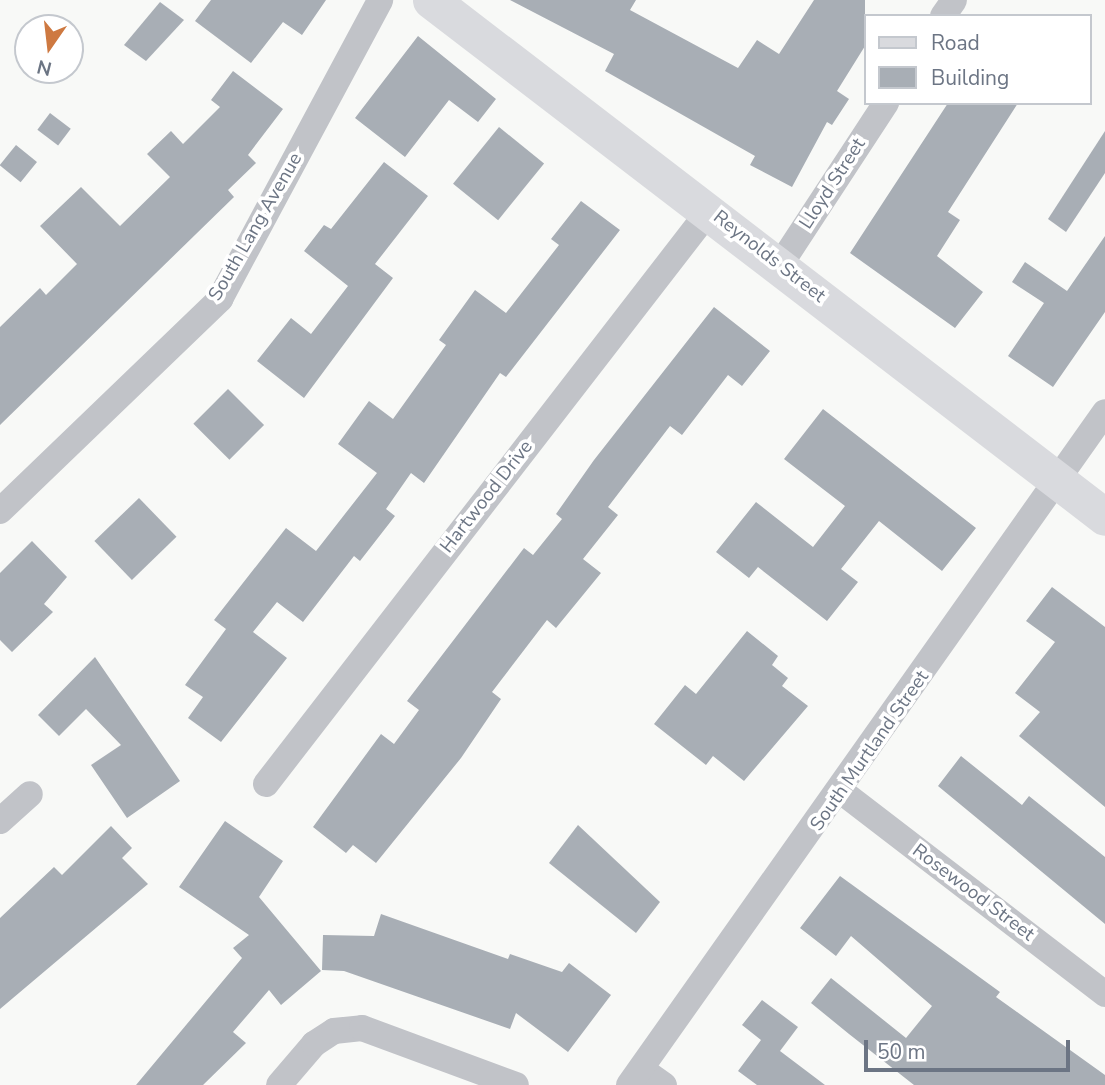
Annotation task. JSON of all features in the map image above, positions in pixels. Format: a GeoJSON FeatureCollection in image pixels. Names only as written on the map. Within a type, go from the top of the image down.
{"type":"FeatureCollection","features":[{"type":"Feature","properties":{"kind":"street","name":"South Lang Avenue"},"geometry":{"type":"LineString","coordinates":[[2,504],[220,299],[380,0]]}},
{"type":"Feature","properties":{"kind":"street","name":"Reynolds Street"},"geometry":{"type":"LineString","coordinates":[[431,0],[780,265],[1105,517]]}},
{"type":"Feature","properties":{"kind":"street","name":"Lloyd Street"},"geometry":{"type":"LineString","coordinates":[[780,265],[885,105]]}},
{"type":"Feature","properties":{"kind":"street","name":"Hartwood Drive"},"geometry":{"type":"LineString","coordinates":[[266,784],[709,211]]}},
{"type":"Feature","properties":{"kind":"street","name":"South Murtland Street"},"geometry":{"type":"LineString","coordinates":[[635,1077],[842,792],[1105,412]]}},
{"type":"Feature","properties":{"kind":"street","name":"Rosewood Street"},"geometry":{"type":"LineString","coordinates":[[842,792],[1105,993]]}},
{"type":"Feature","properties":{"kind":"street"},"geometry":{"type":"LineString","coordinates":[[0,821],[30,794]]}},
{"type":"Feature","properties":{"kind":"street"},"geometry":{"type":"LineString","coordinates":[[279,1085],[314,1044],[334,1031],[362,1028],[516,1085]]}},
{"type":"Feature","properties":{"kind":"street"},"geometry":{"type":"LineString","coordinates":[[635,1077],[664,1085]]}},
{"type":"Feature","properties":{"kind":"building"},"geometry":{"type":"Polygon","coordinates":[[[211,0],[326,0],[302,35],[283,22],[251,63],[195,21],[211,0]]]}},
{"type":"Feature","properties":{"kind":"building"},"geometry":{"type":"Polygon","coordinates":[[[510,0],[636,0],[630,10],[738,68],[757,40],[779,54],[814,0],[865,0],[864,48],[837,91],[849,99],[832,125],[827,122],[792,187],[750,165],[755,156],[605,71],[614,54],[510,0]]]}},
{"type":"Feature","properties":{"kind":"building"},"geometry":{"type":"Polygon","coordinates":[[[160,2],[184,20],[146,61],[124,45],[160,2]]]}},
{"type":"Feature","properties":{"kind":"building"},"geometry":{"type":"Polygon","coordinates":[[[418,36],[496,99],[478,122],[449,100],[405,157],[355,118],[418,36]]]}},
{"type":"Feature","properties":{"kind":"building"},"geometry":{"type":"Polygon","coordinates":[[[233,71],[283,109],[248,155],[256,163],[228,190],[234,197],[0,425],[0,327],[40,288],[46,295],[77,264],[40,226],[81,187],[120,226],[170,177],[147,154],[171,131],[183,144],[220,107],[211,100],[233,71]]]}},
{"type":"Feature","properties":{"kind":"building"},"geometry":{"type":"Polygon","coordinates":[[[947,105],[1017,105],[948,212],[960,220],[937,256],[983,292],[955,328],[850,253],[947,105]]]}},
{"type":"Feature","properties":{"kind":"building"},"geometry":{"type":"Polygon","coordinates":[[[50,113],[71,129],[58,145],[37,130],[50,113]]]}},
{"type":"Feature","properties":{"kind":"building"},"geometry":{"type":"Polygon","coordinates":[[[499,127],[544,164],[498,220],[453,184],[499,127]]]}},
{"type":"Feature","properties":{"kind":"building"},"geometry":{"type":"Polygon","coordinates":[[[1105,131],[1105,173],[1066,232],[1048,219],[1105,131]]]}},
{"type":"Feature","properties":{"kind":"building"},"geometry":{"type":"Polygon","coordinates":[[[16,145],[37,162],[21,182],[0,165],[16,145]]]}},
{"type":"Feature","properties":{"kind":"building"},"geometry":{"type":"Polygon","coordinates":[[[384,162],[428,196],[375,264],[393,278],[304,398],[257,361],[291,318],[311,334],[348,286],[304,251],[324,225],[331,229],[384,162]]]}},
{"type":"Feature","properties":{"kind":"building"},"geometry":{"type":"Polygon","coordinates":[[[581,201],[620,230],[506,377],[500,373],[424,483],[411,473],[386,509],[395,516],[360,561],[354,556],[303,622],[277,602],[253,632],[287,658],[221,742],[188,718],[203,697],[185,685],[226,629],[214,620],[286,528],[316,551],[377,473],[338,444],[369,401],[393,419],[446,345],[439,340],[475,290],[506,313],[559,245],[551,239],[581,201]]]}},
{"type":"Feature","properties":{"kind":"building"},"geometry":{"type":"Polygon","coordinates":[[[1105,236],[1105,312],[1053,387],[1008,356],[1044,303],[1012,282],[1025,262],[1067,291],[1105,236]]]}},
{"type":"Feature","properties":{"kind":"building"},"geometry":{"type":"Polygon","coordinates":[[[714,307],[770,351],[742,386],[728,375],[682,435],[670,426],[608,507],[618,515],[583,559],[601,573],[556,628],[547,620],[492,692],[501,699],[461,758],[376,863],[353,845],[346,853],[313,827],[381,734],[394,744],[419,710],[407,701],[524,548],[533,555],[562,519],[556,514],[594,460],[714,307]]]}},
{"type":"Feature","properties":{"kind":"building"},"geometry":{"type":"Polygon","coordinates":[[[228,389],[264,425],[229,460],[193,424],[228,389]]]}},
{"type":"Feature","properties":{"kind":"building"},"geometry":{"type":"Polygon","coordinates":[[[823,409],[976,528],[942,571],[879,521],[841,569],[858,582],[827,621],[758,567],[749,578],[716,552],[756,502],[813,547],[845,506],[784,459],[823,409]]]}},
{"type":"Feature","properties":{"kind":"building"},"geometry":{"type":"Polygon","coordinates":[[[139,498],[177,537],[132,580],[94,541],[139,498]]]}},
{"type":"Feature","properties":{"kind":"building"},"geometry":{"type":"Polygon","coordinates":[[[32,541],[67,577],[44,604],[53,612],[12,652],[0,640],[0,573],[32,541]]]}},
{"type":"Feature","properties":{"kind":"building"},"geometry":{"type":"Polygon","coordinates":[[[1052,587],[1105,627],[1105,807],[1019,736],[1040,712],[1015,693],[1055,642],[1026,621],[1052,587]]]}},
{"type":"Feature","properties":{"kind":"building"},"geometry":{"type":"Polygon","coordinates":[[[747,631],[778,656],[772,665],[788,678],[782,686],[808,706],[744,781],[713,756],[706,765],[654,724],[685,685],[696,694],[747,631]]]}},
{"type":"Feature","properties":{"kind":"building"},"geometry":{"type":"Polygon","coordinates":[[[95,657],[180,781],[127,818],[91,765],[121,745],[86,709],[59,736],[38,715],[95,657]]]}},
{"type":"Feature","properties":{"kind":"building"},"geometry":{"type":"Polygon","coordinates":[[[961,756],[1022,805],[1029,796],[1105,857],[1105,924],[938,786],[961,756]]]}},
{"type":"Feature","properties":{"kind":"building"},"geometry":{"type":"Polygon","coordinates":[[[225,821],[283,861],[259,897],[321,971],[281,1005],[269,990],[233,1032],[246,1043],[203,1085],[136,1085],[242,958],[233,948],[249,935],[179,887],[225,821]]]}},
{"type":"Feature","properties":{"kind":"building"},"geometry":{"type":"Polygon","coordinates":[[[578,825],[660,902],[636,933],[549,863],[578,825]]]}},
{"type":"Feature","properties":{"kind":"building"},"geometry":{"type":"Polygon","coordinates":[[[111,826],[132,848],[122,858],[148,884],[0,1009],[0,918],[54,867],[62,875],[111,826]]]}},
{"type":"Feature","properties":{"kind":"building"},"geometry":{"type":"Polygon","coordinates":[[[840,876],[1000,992],[996,997],[1105,1075],[1105,1085],[914,1085],[849,1034],[811,1003],[831,978],[906,1038],[932,1006],[851,936],[836,956],[800,928],[840,876]]]}},
{"type":"Feature","properties":{"kind":"building"},"geometry":{"type":"Polygon","coordinates":[[[381,914],[508,959],[510,954],[562,972],[569,963],[611,995],[568,1052],[516,1013],[510,1029],[344,971],[322,970],[323,935],[374,936],[381,914]]]}},
{"type":"Feature","properties":{"kind":"building"},"geometry":{"type":"Polygon","coordinates":[[[762,1000],[798,1027],[780,1051],[825,1085],[757,1085],[738,1071],[761,1040],[742,1025],[762,1000]]]}}]}
